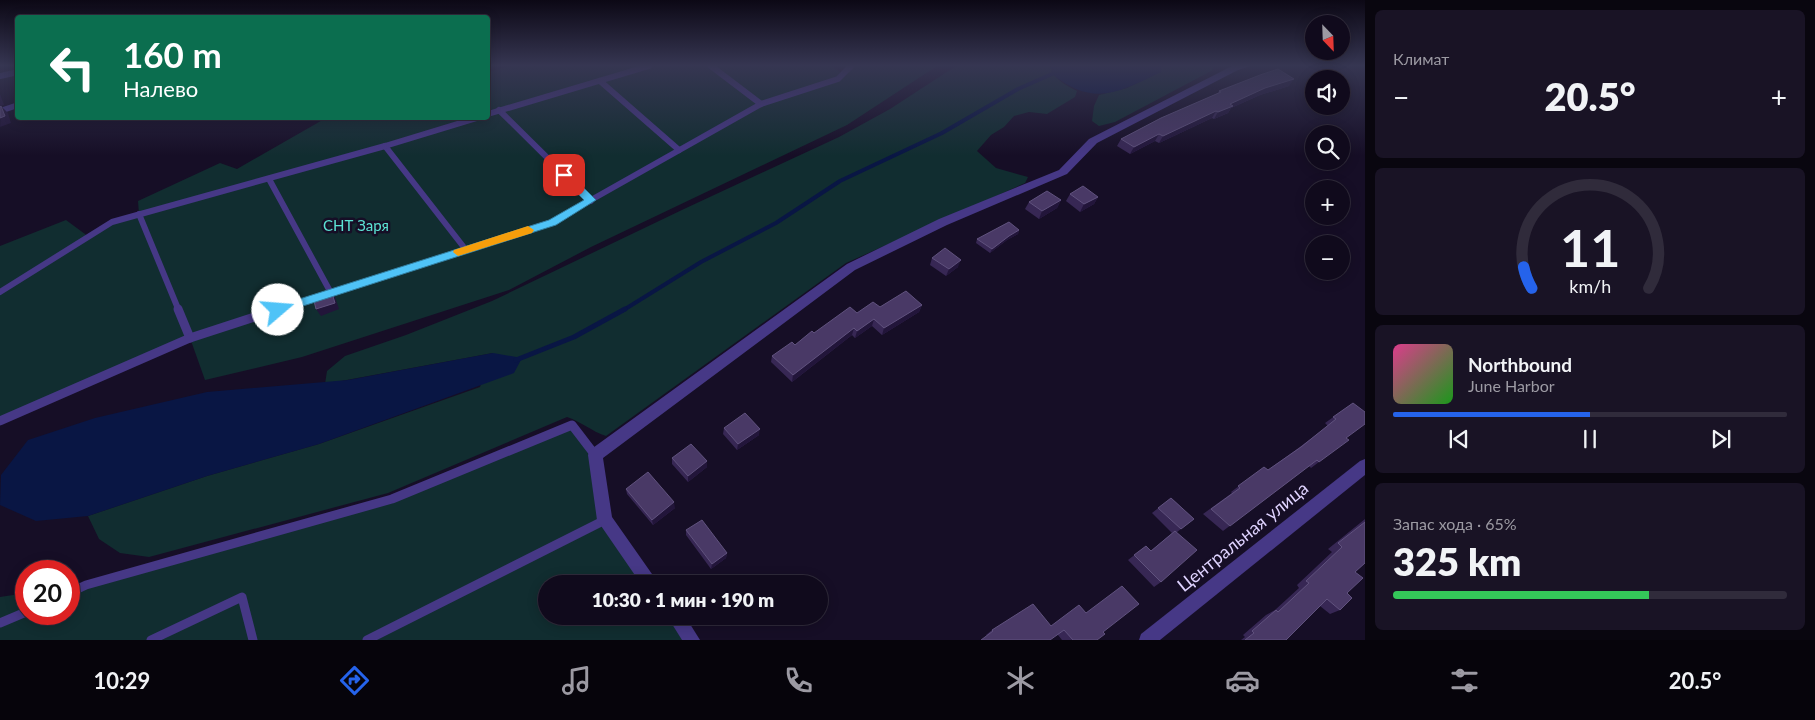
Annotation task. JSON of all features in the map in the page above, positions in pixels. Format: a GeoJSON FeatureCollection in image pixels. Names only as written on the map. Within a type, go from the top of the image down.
{"type":"FeatureCollection","features":[{"type":"Feature","properties":{"kind":"street"},"geometry":{"type":"LineString","coordinates":[[645,575],[605,520],[595,455],[851,267],[943,222],[1063,172],[1093,141],[1181,96]]}},
{"type":"Feature","properties":{"kind":"street"},"geometry":{"type":"LineString","coordinates":[[0,111],[15,106]]}},
{"type":"Feature","properties":{"kind":"street","name":"Центральная улица"},"geometry":{"type":"LineString","coordinates":[[1147,640],[1365,466]]}},
{"type":"Feature","properties":{"kind":"street"},"geometry":{"type":"LineString","coordinates":[[681,625],[692,640]]}},
{"type":"Feature","properties":{"kind":"lane"},"geometry":{"type":"LineString","coordinates":[[490,113],[548,96]]}},
{"type":"Feature","properties":{"kind":"lane"},"geometry":{"type":"LineString","coordinates":[[617,96],[679,150]]}},
{"type":"Feature","properties":{"kind":"lane"},"geometry":{"type":"LineString","coordinates":[[750,96],[761,104]]}},
{"type":"Feature","properties":{"kind":"lane"},"geometry":{"type":"LineString","coordinates":[[0,421],[190,338],[552,222],[761,104],[786,96]]}},
{"type":"Feature","properties":{"kind":"lane"},"geometry":{"type":"LineString","coordinates":[[499,110],[591,200]]}},
{"type":"Feature","properties":{"kind":"lane"},"geometry":{"type":"LineString","coordinates":[[0,292],[112,222],[385,146],[470,120]]}},
{"type":"Feature","properties":{"kind":"lane"},"geometry":{"type":"LineString","coordinates":[[385,146],[466,250]]}},
{"type":"Feature","properties":{"kind":"lane"},"geometry":{"type":"LineString","coordinates":[[269,179],[331,293]]}},
{"type":"Feature","properties":{"kind":"lane"},"geometry":{"type":"LineString","coordinates":[[139,214],[190,338]]}},
{"type":"Feature","properties":{"kind":"lane"},"geometry":{"type":"LineString","coordinates":[[80,588],[392,499],[572,425],[595,455]]}},
{"type":"Feature","properties":{"kind":"lane"},"geometry":{"type":"LineString","coordinates":[[367,640],[605,520]]}},
{"type":"Feature","properties":{"kind":"lane"},"geometry":{"type":"LineString","coordinates":[[151,640],[242,597],[253,640]]}},
{"type":"Feature","properties":{"kind":"lane"},"geometry":{"type":"LineString","coordinates":[[0,623],[15,617]]}},
{"type":"Feature","properties":{"kind":"green space","name":"СНТ Заря"},"geometry":{"type":"Polygon","coordinates":[[[490,96],[891,96],[847,125],[591,247],[509,290],[302,357],[205,380],[190,338],[0,421],[0,246],[66,220],[89,237],[112,222],[139,214],[138,201],[220,163],[237,169],[323,120],[490,120],[490,96]]]}},
{"type":"Feature","properties":{"kind":"green space"},"geometry":{"type":"Polygon","coordinates":[[[910,96],[1075,96],[1047,114],[1029,112],[1014,116],[1004,127],[991,135],[977,151],[996,168],[1028,177],[1025,183],[846,263],[606,436],[567,417],[388,493],[149,557],[120,553],[99,539],[88,516],[207,476],[319,444],[480,387],[493,353],[325,384],[327,371],[345,356],[406,335],[492,301],[839,137],[910,96]]]}},
{"type":"Feature","properties":{"kind":"green space"},"geometry":{"type":"Polygon","coordinates":[[[1099,96],[1164,96],[1115,122],[1099,126],[1092,121],[1094,106],[1099,96]]]}},
{"type":"Feature","properties":{"kind":"green space"},"geometry":{"type":"Polygon","coordinates":[[[572,425],[595,455],[605,520],[645,575],[538,575],[538,625],[681,625],[692,640],[0,640],[0,597],[15,595],[15,625],[80,625],[80,586],[392,499],[572,425]]]}},
{"type":"Feature","properties":{"kind":"shaded area"},"geometry":{"type":"Polygon","coordinates":[[[493,353],[522,358],[514,373],[319,444],[207,476],[88,516],[36,521],[0,505],[1,475],[28,440],[95,418],[207,392],[348,380],[493,353]]]}},
{"type":"Feature","properties":{"kind":"building"},"geometry":{"type":"Polygon","coordinates":[[[1212,96],[1248,96],[1230,104],[1233,106],[1218,112],[1216,111],[1163,136],[1159,134],[1134,147],[1121,139],[1161,118],[1212,96]]]}},
{"type":"Feature","properties":{"kind":"building"},"geometry":{"type":"Polygon","coordinates":[[[0,107],[5,116],[0,118],[0,107]]]}},
{"type":"Feature","properties":{"kind":"building"},"geometry":{"type":"Polygon","coordinates":[[[1083,186],[1098,197],[1084,204],[1070,194],[1083,186]]]}},
{"type":"Feature","properties":{"kind":"building"},"geometry":{"type":"Polygon","coordinates":[[[1047,191],[1061,200],[1042,211],[1029,202],[1047,191]]]}},
{"type":"Feature","properties":{"kind":"building"},"geometry":{"type":"Polygon","coordinates":[[[1009,222],[1019,230],[992,249],[977,239],[1009,222]]]}},
{"type":"Feature","properties":{"kind":"building"},"geometry":{"type":"Polygon","coordinates":[[[945,248],[961,260],[949,269],[932,258],[945,248]]]}},
{"type":"Feature","properties":{"kind":"building"},"geometry":{"type":"Polygon","coordinates":[[[331,290],[335,303],[316,309],[313,297],[331,290]]]}},
{"type":"Feature","properties":{"kind":"building"},"geometry":{"type":"Polygon","coordinates":[[[906,291],[922,305],[884,328],[874,319],[857,331],[854,328],[793,375],[772,356],[792,342],[795,345],[812,331],[814,333],[850,307],[857,313],[873,302],[880,307],[906,291]]]}},
{"type":"Feature","properties":{"kind":"building"},"geometry":{"type":"Polygon","coordinates":[[[1353,403],[1365,412],[1365,424],[1346,438],[1349,440],[1319,462],[1317,460],[1230,526],[1211,509],[1240,488],[1238,486],[1264,467],[1268,470],[1301,447],[1336,419],[1333,417],[1353,403]]]}},
{"type":"Feature","properties":{"kind":"building"},"geometry":{"type":"Polygon","coordinates":[[[745,413],[760,429],[738,444],[724,428],[745,413]]]}},
{"type":"Feature","properties":{"kind":"building"},"geometry":{"type":"Polygon","coordinates":[[[691,444],[707,461],[688,476],[672,458],[691,444]]]}},
{"type":"Feature","properties":{"kind":"building"},"geometry":{"type":"Polygon","coordinates":[[[648,472],[674,502],[652,520],[626,489],[648,472]]]}},
{"type":"Feature","properties":{"kind":"building"},"geometry":{"type":"Polygon","coordinates":[[[1171,498],[1194,519],[1181,529],[1158,508],[1171,498]]]}},
{"type":"Feature","properties":{"kind":"building"},"geometry":{"type":"Polygon","coordinates":[[[702,520],[727,553],[712,564],[686,530],[702,520]]]}},
{"type":"Feature","properties":{"kind":"building"},"geometry":{"type":"Polygon","coordinates":[[[1365,522],[1365,563],[1355,572],[1363,578],[1347,593],[1352,598],[1340,610],[1327,599],[1286,640],[1245,640],[1254,633],[1252,631],[1276,610],[1278,612],[1309,583],[1306,581],[1342,547],[1338,543],[1365,522]]]}},
{"type":"Feature","properties":{"kind":"building"},"geometry":{"type":"Polygon","coordinates":[[[1175,531],[1197,550],[1161,582],[1134,555],[1146,546],[1151,551],[1175,531]]]}},
{"type":"Feature","properties":{"kind":"building"},"geometry":{"type":"Polygon","coordinates":[[[1122,586],[1139,604],[1103,632],[1105,634],[1097,640],[1073,640],[1064,630],[1050,640],[981,640],[992,630],[1033,604],[1051,626],[1079,605],[1086,613],[1122,586]]]}},
{"type":"Feature","properties":{"kind":"waterway"},"geometry":{"type":"LineString","coordinates":[[622,311],[701,262],[776,223],[840,181],[942,133],[1006,96]]}},
{"type":"Feature","properties":{"kind":"waterway"},"geometry":{"type":"LineString","coordinates":[[516,360],[574,337],[625,309]]}},
{"type":"Feature","properties":{"kind":"slow traffic"},"geometry":{"type":"LineString","coordinates":[[458,252],[528,230]]}},
{"type":"Feature","properties":{"kind":"route"},"geometry":{"type":"LineString","coordinates":[[278,310],[552,222],[591,200],[564,175]]}}]}
